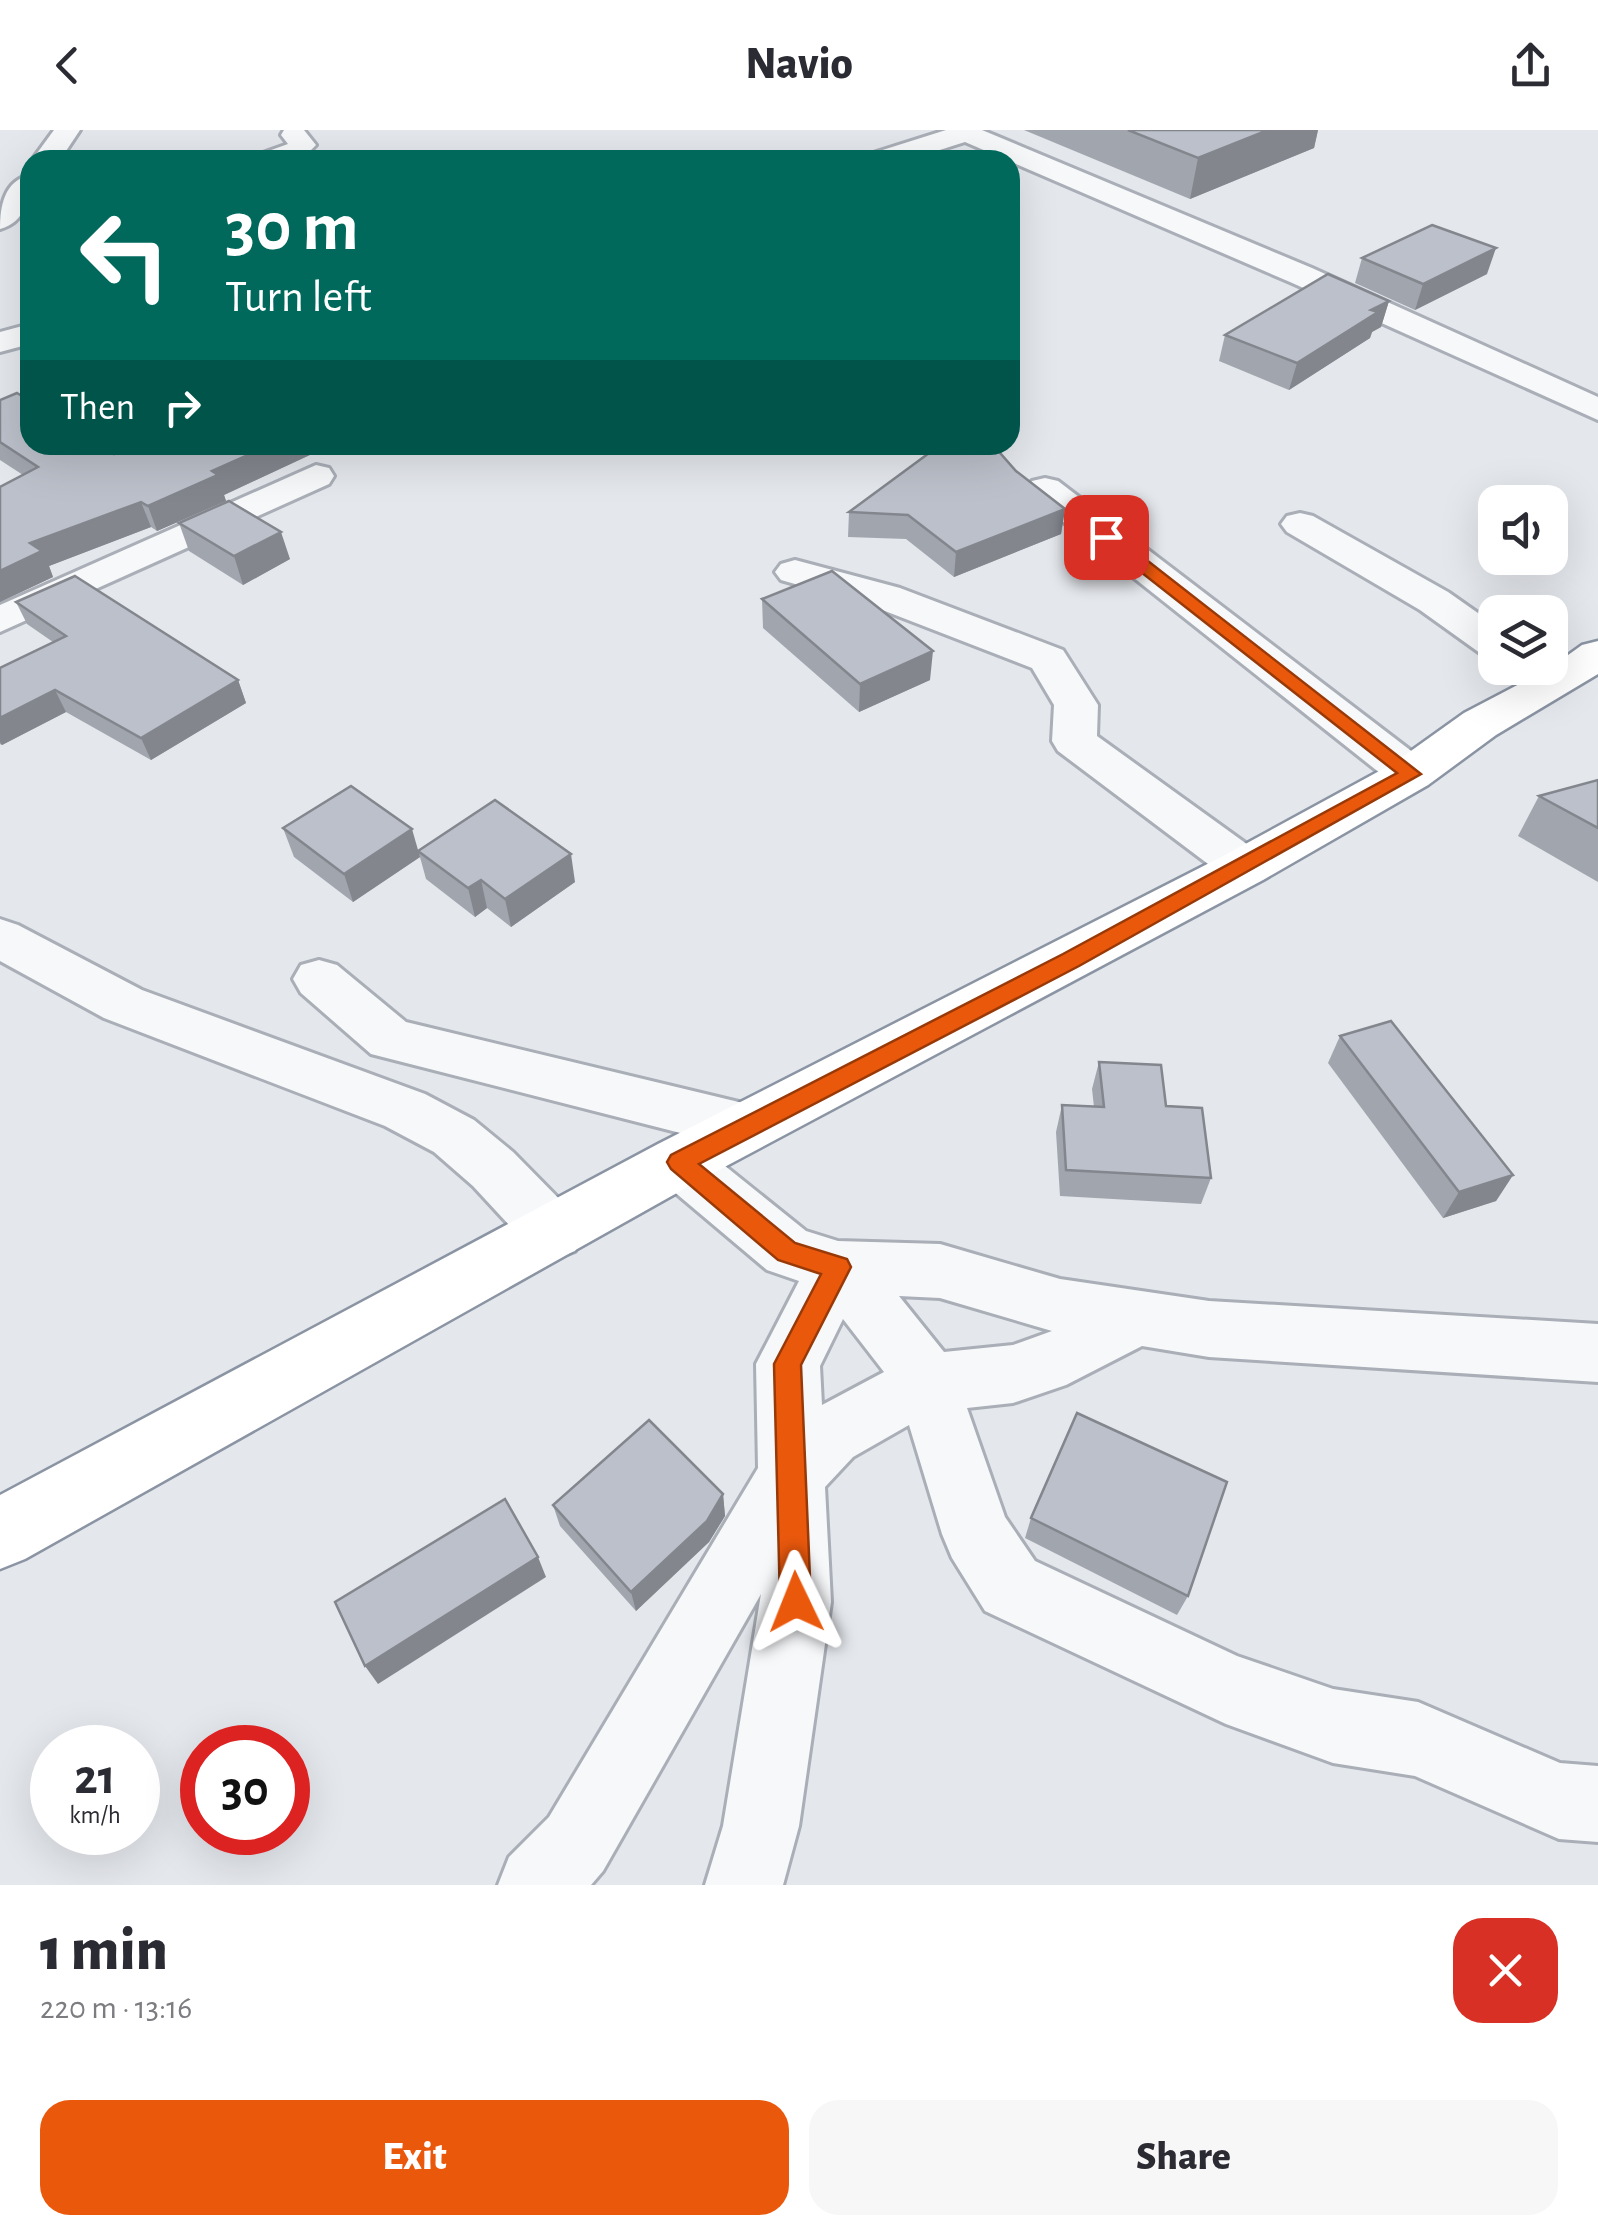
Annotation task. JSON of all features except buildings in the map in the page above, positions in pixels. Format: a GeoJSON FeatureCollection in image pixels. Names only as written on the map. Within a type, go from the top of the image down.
{"type":"FeatureCollection","features":[{"type":"Feature","properties":{"kind":"highway"},"geometry":{"type":"LineString","coordinates":[[1568,665],[1598,655]]}},
{"type":"Feature","properties":{"kind":"highway"},"geometry":{"type":"LineString","coordinates":[[0,1534],[747,1126],[1245,867],[1411,774],[1526,685]]}},
{"type":"Feature","properties":{"kind":"street"},"geometry":{"type":"LineString","coordinates":[[909,150],[963,131],[1008,150]]}},
{"type":"Feature","properties":{"kind":"street"},"geometry":{"type":"LineString","coordinates":[[1020,155],[1301,275],[1598,410]]}},
{"type":"Feature","properties":{"kind":"street"},"geometry":{"type":"LineString","coordinates":[[0,620],[316,476]]}},
{"type":"Feature","properties":{"kind":"street"},"geometry":{"type":"LineString","coordinates":[[1045,489],[1411,774]]}},
{"type":"Feature","properties":{"kind":"street"},"geometry":{"type":"LineString","coordinates":[[1300,524],[1434,601],[1478,632]]}},
{"type":"Feature","properties":{"kind":"street"},"geometry":{"type":"LineString","coordinates":[[794,572],[886,596],[1048,659],[1076,705],[1074,741],[1245,867]]}},
{"type":"Feature","properties":{"kind":"street"},"geometry":{"type":"LineString","coordinates":[[0,938],[123,1004],[421,1118],[454,1136],[493,1168],[554,1233]]}},
{"type":"Feature","properties":{"kind":"street"},"geometry":{"type":"LineString","coordinates":[[319,979],[390,1039],[747,1126]]}},
{"type":"Feature","properties":{"kind":"street"},"geometry":{"type":"LineString","coordinates":[[680,1162],[788,1252],[838,1267],[940,1270],[1060,1306],[1209,1329],[1598,1353]]}},
{"type":"Feature","properties":{"kind":"street"},"geometry":{"type":"LineString","coordinates":[[838,1267],[919,1367],[950,1448],[976,1534],[1010,1586],[1226,1688],[1332,1726],[1418,1739],[1559,1801],[1598,1804]]}},
{"type":"Feature","properties":{"kind":"street"},"geometry":{"type":"LineString","coordinates":[[744,1885],[761,1826],[796,1602],[788,1364],[838,1267]]}},
{"type":"Feature","properties":{"kind":"street"},"geometry":{"type":"LineString","coordinates":[[538,1885],[576,1844],[792,1476],[830,1435],[924,1382],[1013,1374],[1066,1356],[1136,1318]]}},
{"type":"Feature","properties":{"kind":"route"},"geometry":{"type":"LineString","coordinates":[[796,1602],[788,1364],[838,1267],[788,1252],[680,1162],[1071,960],[1411,774],[1106,537]]}}]}
